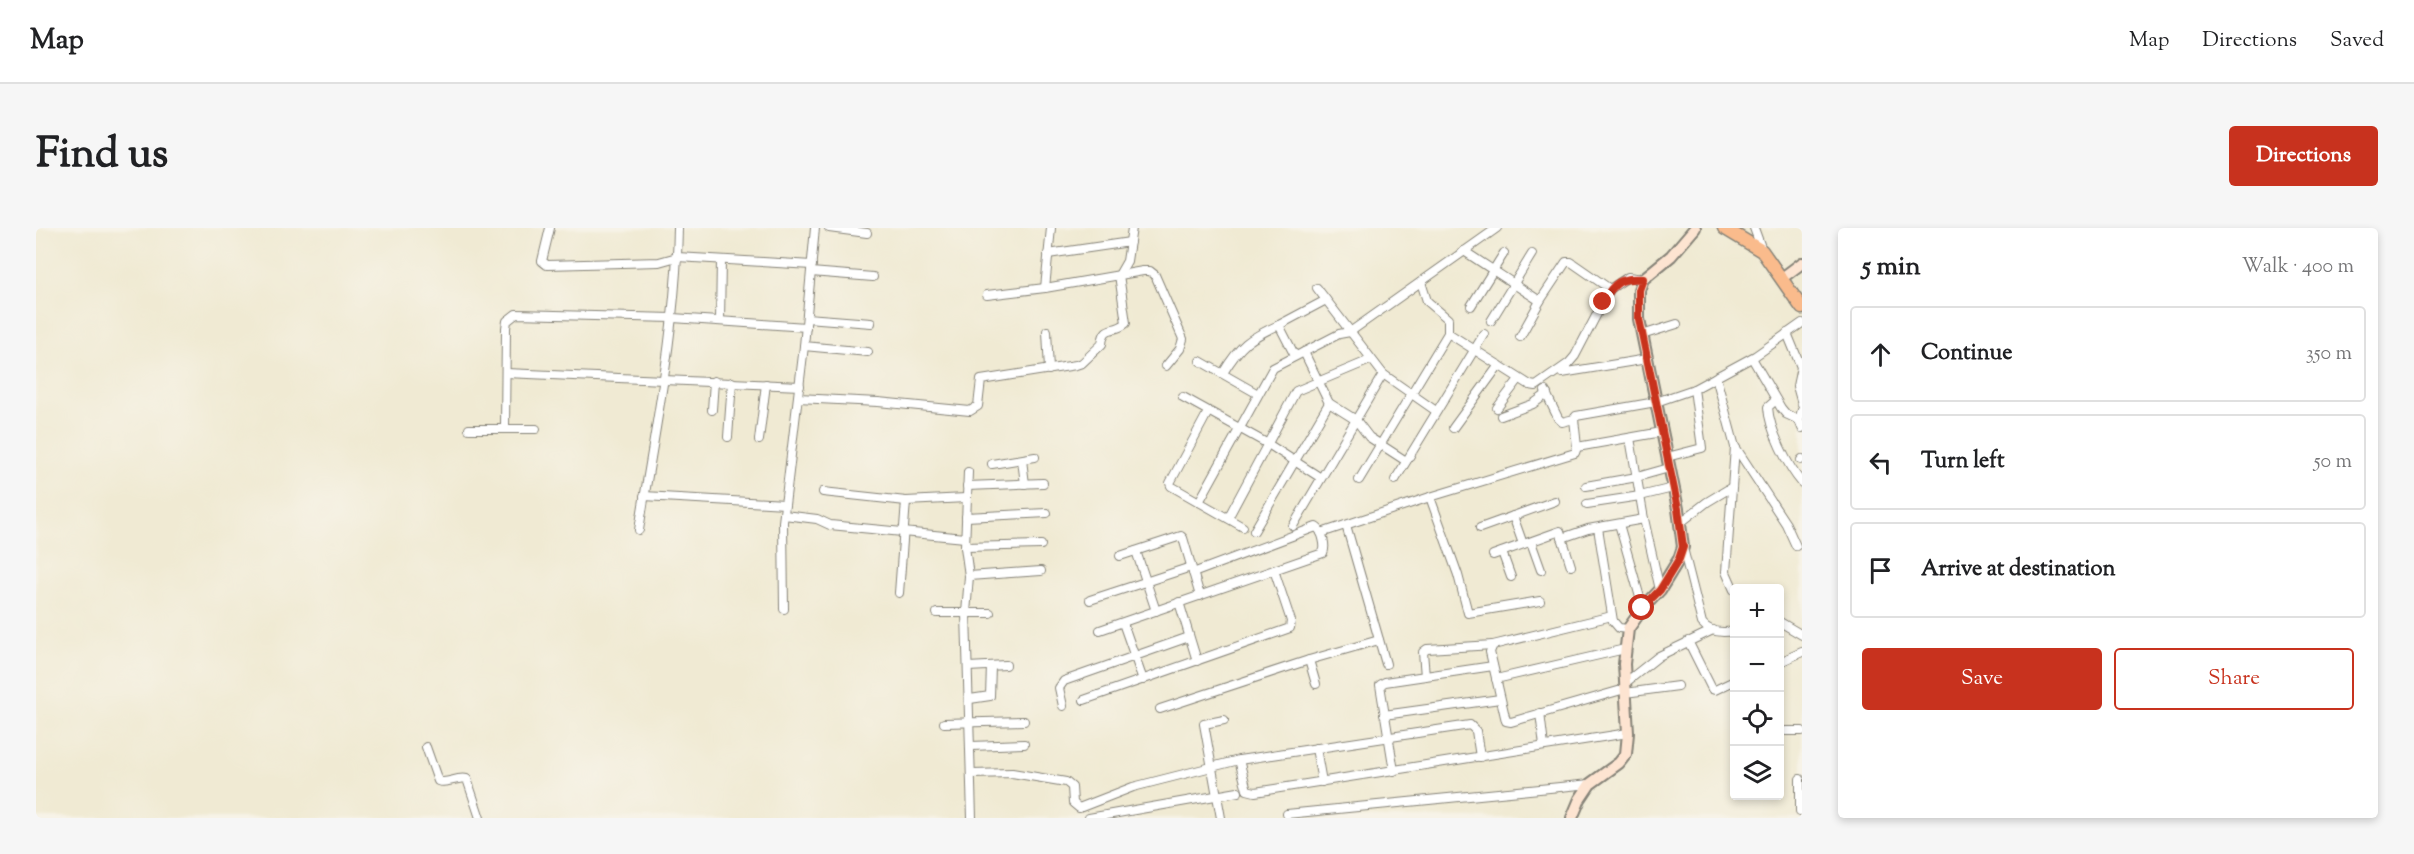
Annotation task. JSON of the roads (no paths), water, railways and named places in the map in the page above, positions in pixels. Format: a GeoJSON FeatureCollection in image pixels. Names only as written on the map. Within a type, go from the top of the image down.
{"type":"FeatureCollection","features":[{"type":"Feature","properties":{"kind":"main road"},"geometry":{"type":"LineString","coordinates":[[1572,818],[1580,799],[1590,784],[1624,758],[1628,733],[1625,649],[1628,629],[1642,608],[1660,590],[1679,559],[1683,547],[1639,319],[1639,300],[1643,279],[1671,256],[1695,228]]}},
{"type":"Feature","properties":{"kind":"main road"},"geometry":{"type":"LineString","coordinates":[[1724,228],[1762,251],[1802,296]]}},
{"type":"Feature","properties":{"kind":"main road"},"geometry":{"type":"LineString","coordinates":[[1784,276],[1802,263]]}},
{"type":"Feature","properties":{"kind":"main road"},"geometry":{"type":"LineString","coordinates":[[1784,276],[1802,308]]}},
{"type":"Feature","properties":{"kind":"street"},"geometry":{"type":"LineString","coordinates":[[550,228],[542,261],[547,264],[651,262],[677,257],[811,268],[873,277]]}},
{"type":"Feature","properties":{"kind":"street"},"geometry":{"type":"LineString","coordinates":[[639,530],[673,318],[678,228]]}},
{"type":"Feature","properties":{"kind":"street"},"geometry":{"type":"LineString","coordinates":[[784,609],[784,515],[807,322],[815,228]]}},
{"type":"Feature","properties":{"kind":"street"},"geometry":{"type":"LineString","coordinates":[[828,228],[867,232]]}},
{"type":"Feature","properties":{"kind":"street"},"geometry":{"type":"LineString","coordinates":[[1045,288],[1051,228]]}},
{"type":"Feature","properties":{"kind":"street"},"geometry":{"type":"LineString","coordinates":[[798,398],[878,402],[970,411],[978,406],[981,380],[1082,363],[1102,344],[1106,331],[1126,323],[1119,275],[1128,261],[1132,228]]}},
{"type":"Feature","properties":{"kind":"street"},"geometry":{"type":"LineString","coordinates":[[1199,502],[1273,368],[1339,334],[1350,332],[1497,228]]}},
{"type":"Feature","properties":{"kind":"street"},"geometry":{"type":"LineString","coordinates":[[1754,228],[1762,251]]}},
{"type":"Feature","properties":{"kind":"street"},"geometry":{"type":"LineString","coordinates":[[1048,254],[1130,242]]}},
{"type":"Feature","properties":{"kind":"street"},"geometry":{"type":"LineString","coordinates":[[1464,251],[1540,301]]}},
{"type":"Feature","properties":{"kind":"street"},"geometry":{"type":"LineString","coordinates":[[1471,306],[1504,253]]}},
{"type":"Feature","properties":{"kind":"street"},"geometry":{"type":"LineString","coordinates":[[1491,321],[1532,254]]}},
{"type":"Feature","properties":{"kind":"street"},"geometry":{"type":"LineString","coordinates":[[720,321],[721,260]]}},
{"type":"Feature","properties":{"kind":"street"},"geometry":{"type":"LineString","coordinates":[[1520,338],[1540,301],[1566,262],[1571,262],[1610,289]]}},
{"type":"Feature","properties":{"kind":"street"},"geometry":{"type":"LineString","coordinates":[[987,295],[1150,271],[1155,275],[1183,339],[1180,349],[1166,366]]}},
{"type":"Feature","properties":{"kind":"street"},"geometry":{"type":"LineString","coordinates":[[1448,333],[1519,379],[1536,386],[1569,363],[1575,356],[1610,289],[1628,277],[1643,279]]}},
{"type":"Feature","properties":{"kind":"street"},"geometry":{"type":"LineString","coordinates":[[1359,480],[1448,333],[1448,319],[1427,301],[1421,282]]}},
{"type":"Feature","properties":{"kind":"street"},"geometry":{"type":"LineString","coordinates":[[1317,288],[1383,374],[1436,411]]}},
{"type":"Feature","properties":{"kind":"street"},"geometry":{"type":"LineString","coordinates":[[1223,374],[1237,350],[1245,342],[1326,300]]}},
{"type":"Feature","properties":{"kind":"street"},"geometry":{"type":"LineString","coordinates":[[505,429],[507,321],[516,314],[720,321],[871,323]]}},
{"type":"Feature","properties":{"kind":"street"},"geometry":{"type":"LineString","coordinates":[[1519,379],[1499,412],[1533,404],[1546,392],[1562,422],[1587,413],[1656,402],[1694,389],[1752,358],[1802,322]]}},
{"type":"Feature","properties":{"kind":"street"},"geometry":{"type":"LineString","coordinates":[[1642,335],[1677,324]]}},
{"type":"Feature","properties":{"kind":"street"},"geometry":{"type":"LineString","coordinates":[[1279,325],[1295,356]]}},
{"type":"Feature","properties":{"kind":"street"},"geometry":{"type":"LineString","coordinates":[[1047,331],[1049,370]]}},
{"type":"Feature","properties":{"kind":"street"},"geometry":{"type":"LineString","coordinates":[[1786,333],[1801,367],[1797,386],[1802,404]]}},
{"type":"Feature","properties":{"kind":"street"},"geometry":{"type":"LineString","coordinates":[[1395,480],[1484,334]]}},
{"type":"Feature","properties":{"kind":"street"},"geometry":{"type":"LineString","coordinates":[[804,346],[868,352]]}},
{"type":"Feature","properties":{"kind":"street"},"geometry":{"type":"LineString","coordinates":[[1304,352],[1329,403],[1356,420],[1365,433],[1406,461]]}},
{"type":"Feature","properties":{"kind":"street"},"geometry":{"type":"LineString","coordinates":[[1752,358],[1786,414],[1799,420]]}},
{"type":"Feature","properties":{"kind":"street"},"geometry":{"type":"LineString","coordinates":[[1562,373],[1647,359]]}},
{"type":"Feature","properties":{"kind":"street"},"geometry":{"type":"LineString","coordinates":[[1228,518],[1296,391],[1370,360]]}},
{"type":"Feature","properties":{"kind":"street"},"geometry":{"type":"LineString","coordinates":[[1200,361],[1258,394]]}},
{"type":"Feature","properties":{"kind":"street"},"geometry":{"type":"LineString","coordinates":[[1453,428],[1499,366]]}},
{"type":"Feature","properties":{"kind":"street"},"geometry":{"type":"LineString","coordinates":[[506,373],[800,386]]}},
{"type":"Feature","properties":{"kind":"street"},"geometry":{"type":"LineString","coordinates":[[1293,526],[1383,374]]}},
{"type":"Feature","properties":{"kind":"street"},"geometry":{"type":"LineString","coordinates":[[1716,377],[1735,447],[1786,524],[1796,546]]}},
{"type":"Feature","properties":{"kind":"street"},"geometry":{"type":"LineString","coordinates":[[712,410],[714,381]]}},
{"type":"Feature","properties":{"kind":"street"},"geometry":{"type":"LineString","coordinates":[[728,437],[732,382]]}},
{"type":"Feature","properties":{"kind":"street"},"geometry":{"type":"LineString","coordinates":[[759,440],[766,384]]}},
{"type":"Feature","properties":{"kind":"street"},"geometry":{"type":"LineString","coordinates":[[1586,486],[1637,477],[1702,448],[1694,389]]}},
{"type":"Feature","properties":{"kind":"street"},"geometry":{"type":"LineString","coordinates":[[1183,397],[1268,444],[1321,478]]}},
{"type":"Feature","properties":{"kind":"street"},"geometry":{"type":"LineString","coordinates":[[1776,400],[1768,407],[1773,430],[1796,476],[1802,483]]}},
{"type":"Feature","properties":{"kind":"street"},"geometry":{"type":"LineString","coordinates":[[1254,531],[1329,403]]}},
{"type":"Feature","properties":{"kind":"street"},"geometry":{"type":"LineString","coordinates":[[1802,410],[1799,420],[1802,429]]}},
{"type":"Feature","properties":{"kind":"street"},"geometry":{"type":"LineString","coordinates":[[1208,412],[1170,483],[1171,486],[1243,527]]}},
{"type":"Feature","properties":{"kind":"street"},"geometry":{"type":"LineString","coordinates":[[1321,533],[1575,453],[1577,447],[1574,419]]}},
{"type":"Feature","properties":{"kind":"street"},"geometry":{"type":"LineString","coordinates":[[469,429],[536,429]]}},
{"type":"Feature","properties":{"kind":"street"},"geometry":{"type":"LineString","coordinates":[[1577,447],[1662,432]]}},
{"type":"Feature","properties":{"kind":"street"},"geometry":{"type":"LineString","coordinates":[[1630,438],[1644,519],[1660,590]]}},
{"type":"Feature","properties":{"kind":"street"},"geometry":{"type":"LineString","coordinates":[[1731,584],[1726,572],[1735,447]]}},
{"type":"Feature","properties":{"kind":"street"},"geometry":{"type":"LineString","coordinates":[[992,464],[1035,457]]}},
{"type":"Feature","properties":{"kind":"street"},"geometry":{"type":"LineString","coordinates":[[1022,460],[1024,484]]}},
{"type":"Feature","properties":{"kind":"street"},"geometry":{"type":"LineString","coordinates":[[968,472],[965,547],[969,576],[966,613],[971,722],[972,818]]}},
{"type":"Feature","properties":{"kind":"street"},"geometry":{"type":"LineString","coordinates":[[967,486],[1043,483]]}},
{"type":"Feature","properties":{"kind":"street"},"geometry":{"type":"LineString","coordinates":[[1680,523],[1707,502],[1732,487]]}},
{"type":"Feature","properties":{"kind":"street"},"geometry":{"type":"LineString","coordinates":[[1587,504],[1640,496],[1673,488]]}},
{"type":"Feature","properties":{"kind":"street"},"geometry":{"type":"LineString","coordinates":[[823,492],[906,501],[966,498]]}},
{"type":"Feature","properties":{"kind":"street"},"geometry":{"type":"LineString","coordinates":[[644,496],[785,504]]}},
{"type":"Feature","properties":{"kind":"street"},"geometry":{"type":"LineString","coordinates":[[1430,497],[1458,575],[1468,613],[1540,601]]}},
{"type":"Feature","properties":{"kind":"street"},"geometry":{"type":"LineString","coordinates":[[899,593],[906,501]]}},
{"type":"Feature","properties":{"kind":"street"},"geometry":{"type":"LineString","coordinates":[[1480,528],[1556,501]]}},
{"type":"Feature","properties":{"kind":"street"},"geometry":{"type":"LineString","coordinates":[[966,517],[1047,513]]}},
{"type":"Feature","properties":{"kind":"street"},"geometry":{"type":"LineString","coordinates":[[784,515],[817,519],[830,525],[966,538]]}},
{"type":"Feature","properties":{"kind":"street"},"geometry":{"type":"LineString","coordinates":[[1513,516],[1541,570]]}},
{"type":"Feature","properties":{"kind":"street"},"geometry":{"type":"LineString","coordinates":[[1562,538],[1644,519]]}},
{"type":"Feature","properties":{"kind":"street"},"geometry":{"type":"LineString","coordinates":[[1619,524],[1642,608]]}},
{"type":"Feature","properties":{"kind":"street"},"geometry":{"type":"LineString","coordinates":[[1346,525],[1386,664]]}},
{"type":"Feature","properties":{"kind":"street"},"geometry":{"type":"LineString","coordinates":[[1090,600],[1145,581],[1192,570],[1316,527],[1321,533],[1325,549],[1323,553],[1100,630]]}},
{"type":"Feature","properties":{"kind":"street"},"geometry":{"type":"LineString","coordinates":[[1598,528],[1612,616],[1616,626],[1628,629]]}},
{"type":"Feature","properties":{"kind":"street"},"geometry":{"type":"LineString","coordinates":[[1493,555],[1560,531],[1571,566]]}},
{"type":"Feature","properties":{"kind":"street"},"geometry":{"type":"LineString","coordinates":[[1120,556],[1181,536],[1200,596]]}},
{"type":"Feature","properties":{"kind":"street"},"geometry":{"type":"LineString","coordinates":[[965,547],[1041,545]]}},
{"type":"Feature","properties":{"kind":"street"},"geometry":{"type":"LineString","coordinates":[[1683,547],[1702,623],[1706,628],[1713,630],[1730,631]]}},
{"type":"Feature","properties":{"kind":"street"},"geometry":{"type":"LineString","coordinates":[[1136,551],[1156,611]]}},
{"type":"Feature","properties":{"kind":"street"},"geometry":{"type":"LineString","coordinates":[[1502,552],[1511,577]]}},
{"type":"Feature","properties":{"kind":"street"},"geometry":{"type":"LineString","coordinates":[[1084,700],[1290,628],[1291,621],[1274,570]]}},
{"type":"Feature","properties":{"kind":"street"},"geometry":{"type":"LineString","coordinates":[[969,576],[1041,571]]}},
{"type":"Feature","properties":{"kind":"street"},"geometry":{"type":"LineString","coordinates":[[1179,602],[1197,661]]}},
{"type":"Feature","properties":{"kind":"street"},"geometry":{"type":"LineString","coordinates":[[937,613],[990,613]]}},
{"type":"Feature","properties":{"kind":"street"},"geometry":{"type":"LineString","coordinates":[[1425,676],[1423,652],[1427,649],[1493,645],[1612,616]]}},
{"type":"Feature","properties":{"kind":"street"},"geometry":{"type":"LineString","coordinates":[[1123,623],[1143,680]]}},
{"type":"Feature","properties":{"kind":"street"},"geometry":{"type":"LineString","coordinates":[[1784,625],[1802,635]]}},
{"type":"Feature","properties":{"kind":"street"},"geometry":{"type":"LineString","coordinates":[[1625,688],[1659,656],[1713,630]]}},
{"type":"Feature","properties":{"kind":"street"},"geometry":{"type":"LineString","coordinates":[[1063,706],[1059,688],[1064,681],[1189,637]]}},
{"type":"Feature","properties":{"kind":"street"},"geometry":{"type":"LineString","coordinates":[[1160,709],[1309,660],[1379,640]]}},
{"type":"Feature","properties":{"kind":"street"},"geometry":{"type":"LineString","coordinates":[[1688,641],[1712,688],[1715,690],[1730,683]]}},
{"type":"Feature","properties":{"kind":"street"},"geometry":{"type":"LineString","coordinates":[[1493,645],[1490,652],[1506,721],[1511,722],[1625,688],[1678,686]]}},
{"type":"Feature","properties":{"kind":"street"},"geometry":{"type":"LineString","coordinates":[[1496,680],[1625,649]]}},
{"type":"Feature","properties":{"kind":"street"},"geometry":{"type":"LineString","coordinates":[[1784,660],[1802,652]]}},
{"type":"Feature","properties":{"kind":"street"},"geometry":{"type":"LineString","coordinates":[[1309,660],[1316,684]]}},
{"type":"Feature","properties":{"kind":"street"},"geometry":{"type":"LineString","coordinates":[[968,667],[1006,665]]}},
{"type":"Feature","properties":{"kind":"street"},"geometry":{"type":"LineString","coordinates":[[970,699],[990,696],[991,666]]}},
{"type":"Feature","properties":{"kind":"street"},"geometry":{"type":"LineString","coordinates":[[1394,771],[1380,685],[1385,682],[1493,666]]}},
{"type":"Feature","properties":{"kind":"street"},"geometry":{"type":"LineString","coordinates":[[1384,715],[1500,699]]}},
{"type":"Feature","properties":{"kind":"street"},"geometry":{"type":"LineString","coordinates":[[1540,713],[1544,746]]}},
{"type":"Feature","properties":{"kind":"street"},"geometry":{"type":"LineString","coordinates":[[1221,818],[1204,724],[1224,720]]}},
{"type":"Feature","properties":{"kind":"street"},"geometry":{"type":"LineString","coordinates":[[944,723],[1024,721]]}},
{"type":"Feature","properties":{"kind":"street"},"geometry":{"type":"LineString","coordinates":[[972,774],[1012,773],[1066,782],[1072,788],[1072,803],[1079,808],[1133,787],[1239,760],[1470,725],[1476,731],[1480,757]]}},
{"type":"Feature","properties":{"kind":"street"},"geometry":{"type":"LineString","coordinates":[[1786,731],[1802,731]]}},
{"type":"Feature","properties":{"kind":"street"},"geometry":{"type":"LineString","coordinates":[[1239,760],[1245,785],[1250,792],[1628,733]]}},
{"type":"Feature","properties":{"kind":"street"},"geometry":{"type":"LineString","coordinates":[[971,746],[1024,744]]}},
{"type":"Feature","properties":{"kind":"street"},"geometry":{"type":"LineString","coordinates":[[426,747],[438,781],[443,783],[467,779],[480,818]]}},
{"type":"Feature","properties":{"kind":"street"},"geometry":{"type":"LineString","coordinates":[[1316,748],[1322,782]]}},
{"type":"Feature","properties":{"kind":"street"},"geometry":{"type":"LineString","coordinates":[[1800,779],[1800,811],[1802,811]]}},
{"type":"Feature","properties":{"kind":"street"},"geometry":{"type":"LineString","coordinates":[[1287,814],[1590,784]]}},
{"type":"Feature","properties":{"kind":"street"},"geometry":{"type":"LineString","coordinates":[[1089,818],[1238,792]]}}]}
